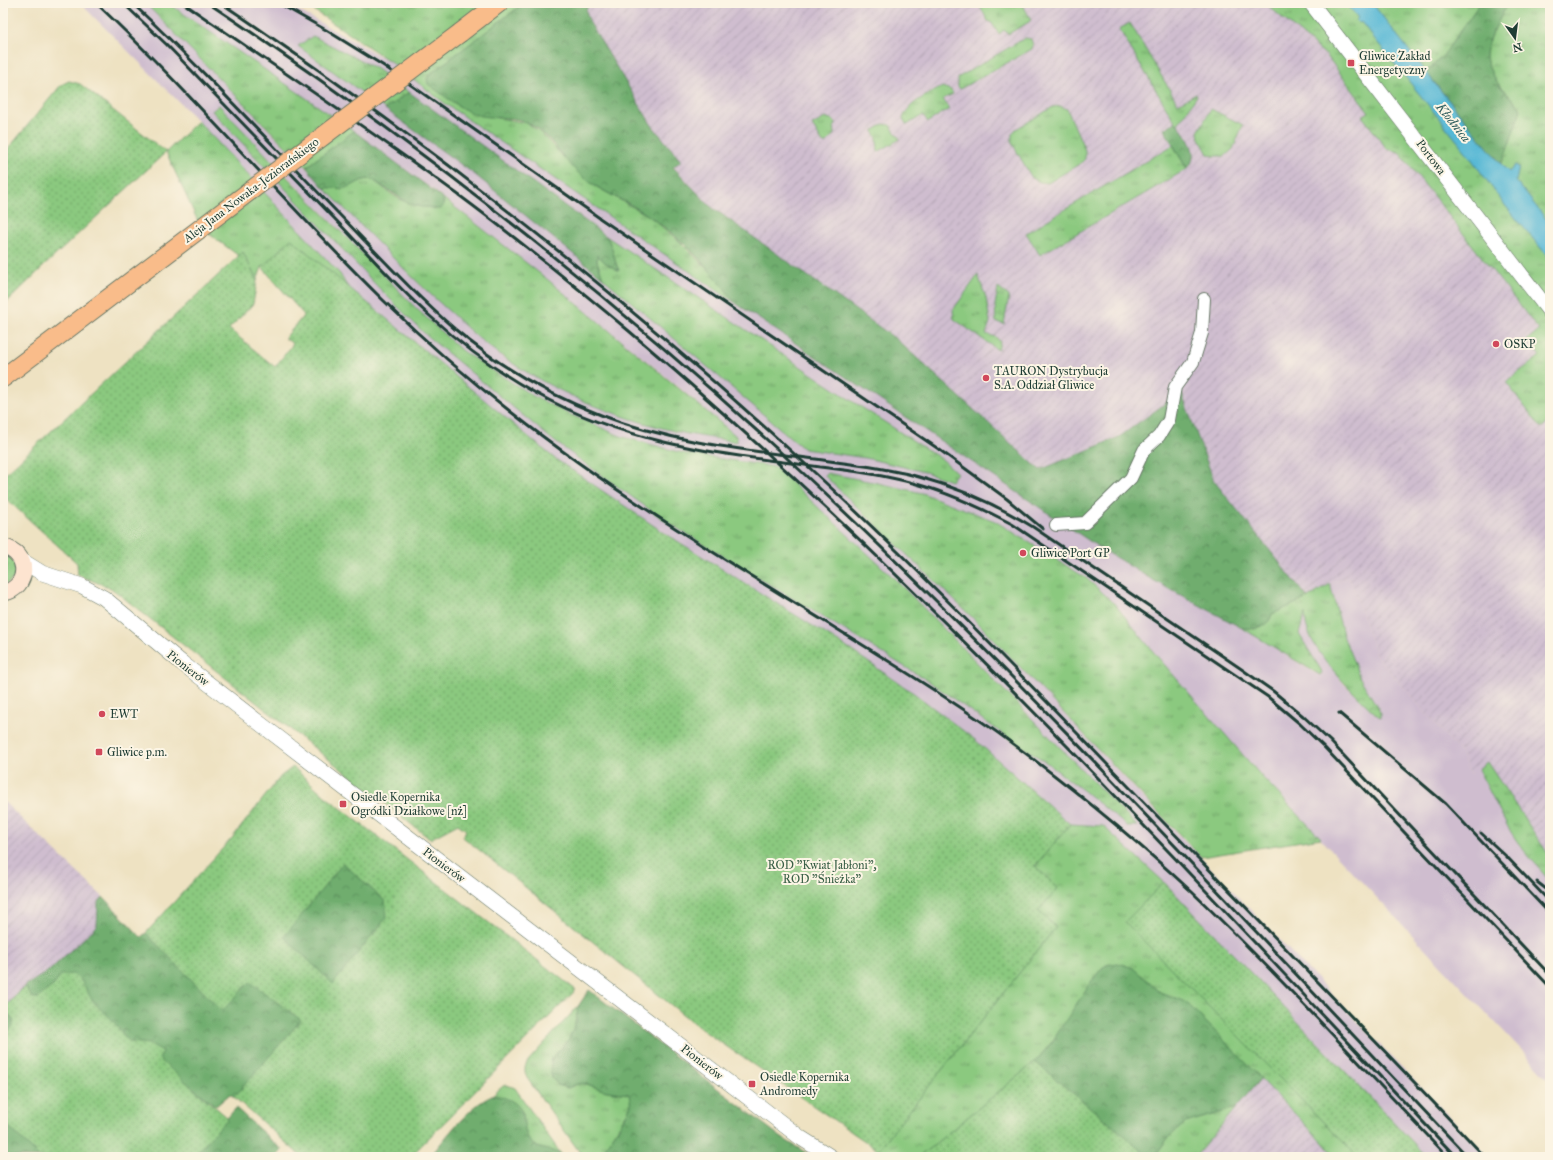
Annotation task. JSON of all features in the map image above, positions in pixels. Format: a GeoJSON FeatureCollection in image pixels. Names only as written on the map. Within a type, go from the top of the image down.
{"type":"FeatureCollection","features":[{"type":"Feature","properties":{"kind":"main road","name":"Aleja Jana Nowaka-Jeziorańskiego"},"geometry":{"type":"LineString","coordinates":[[3,378],[499,3]]}},
{"type":"Feature","properties":{"kind":"main road"},"geometry":{"type":"LineString","coordinates":[[3,546],[15,551],[21,560],[23,573],[18,584],[8,592],[3,593]]}},
{"type":"Feature","properties":{"kind":"street","name":"Portowa"},"geometry":{"type":"LineString","coordinates":[[1311,3],[1550,312]]}},
{"type":"Feature","properties":{"kind":"street"},"geometry":{"type":"LineString","coordinates":[[1056,525],[1085,523],[1131,478],[1144,450],[1159,436],[1169,420],[1175,388],[1193,362],[1202,333],[1204,299]]}},
{"type":"Feature","properties":{"kind":"street","name":"Pionierów"},"geometry":{"type":"LineString","coordinates":[[21,560],[42,574],[82,586],[104,598],[182,663],[435,858],[801,1138],[831,1157]]}},
{"type":"Feature","properties":{"kind":"street","name":"Pionierów"},"geometry":{"type":"LineString","coordinates":[[18,584],[38,578],[56,579]]}},
{"type":"Feature","properties":{"kind":"shaded area"},"geometry":{"type":"Polygon","coordinates":[[[80,3],[145,3],[421,286],[502,357],[540,379],[582,400],[627,417],[675,432],[736,442],[737,438],[735,435],[675,384],[547,279],[436,192],[354,131],[168,3],[285,3],[391,62],[447,105],[734,302],[1097,546],[1151,579],[1242,628],[1315,673],[1321,670],[1299,634],[1308,598],[1308,630],[1319,651],[1344,684],[1378,716],[1381,717],[1381,713],[1360,678],[1344,638],[1330,584],[1349,577],[1376,656],[1461,753],[1470,774],[1478,769],[1514,837],[1550,880],[1550,1080],[1263,778],[1156,655],[1113,602],[1086,578],[995,521],[922,493],[827,473],[825,475],[980,625],[1169,825],[1488,1157],[1427,1157],[1164,882],[1103,826],[1070,824],[974,739],[915,694],[840,643],[663,532],[554,458],[347,286],[340,274],[198,121],[80,3]],[[313,36],[298,46],[474,174],[603,278],[804,449],[866,458],[925,472],[951,481],[957,473],[943,460],[852,401],[606,236],[375,68],[313,36]],[[218,105],[212,111],[378,287],[427,336],[554,441],[667,522],[930,682],[1007,737],[1043,760],[1084,791],[1029,715],[897,581],[775,468],[683,453],[623,437],[569,414],[533,396],[462,351],[417,309],[218,105]]]}},
{"type":"Feature","properties":{"kind":"shaded area"},"geometry":{"type":"Polygon","coordinates":[[[580,3],[1265,3],[1327,56],[1369,112],[1363,116],[1387,149],[1399,152],[1550,344],[1550,857],[1487,762],[1474,773],[1470,774],[1461,753],[1376,656],[1349,577],[1330,584],[1308,598],[1214,481],[1181,392],[1119,437],[1040,470],[896,339],[710,206],[673,166],[681,161],[651,124],[590,23],[586,11],[580,3]]]}},
{"type":"Feature","properties":{"kind":"shaded area"},"geometry":{"type":"Polygon","coordinates":[[[3,801],[103,897],[98,903],[97,926],[50,970],[25,986],[3,1009],[3,801]]]}},
{"type":"Feature","properties":{"kind":"shaded area"},"geometry":{"type":"Polygon","coordinates":[[[1261,1078],[1337,1157],[1195,1157],[1261,1078]]]}},
{"type":"Feature","properties":{"kind":"green space"},"geometry":{"type":"Polygon","coordinates":[[[145,3],[168,3],[354,131],[306,167],[145,3]]]}},
{"type":"Feature","properties":{"kind":"green space"},"geometry":{"type":"Polygon","coordinates":[[[303,3],[524,3],[431,74],[475,114],[527,123],[541,133],[566,160],[593,185],[649,216],[679,241],[719,280],[734,302],[447,105],[391,62],[303,3]]]}},
{"type":"Feature","properties":{"kind":"green space"},"geometry":{"type":"Polygon","coordinates":[[[524,3],[589,3],[586,11],[590,23],[651,124],[681,161],[673,167],[710,206],[896,339],[1040,470],[1119,437],[1181,392],[1214,481],[1308,598],[1272,614],[1267,623],[1260,627],[1242,628],[1151,579],[1097,546],[734,302],[706,266],[673,234],[641,211],[598,187],[582,176],[568,163],[550,140],[536,128],[528,123],[515,119],[487,117],[474,114],[457,105],[428,84],[427,79],[430,74],[524,3]]]}},
{"type":"Feature","properties":{"kind":"green space"},"geometry":{"type":"Polygon","coordinates":[[[978,3],[1022,3],[1031,20],[1008,34],[1004,30],[999,34],[991,22],[988,21],[978,3]]]}},
{"type":"Feature","properties":{"kind":"green space"},"geometry":{"type":"Polygon","coordinates":[[[1265,3],[1346,3],[1358,18],[1356,20],[1359,23],[1361,22],[1467,153],[1504,204],[1550,259],[1550,421],[1541,428],[1506,382],[1540,356],[1527,340],[1539,330],[1399,152],[1387,149],[1362,116],[1369,112],[1327,56],[1265,3]]]}},
{"type":"Feature","properties":{"kind":"green space"},"geometry":{"type":"Polygon","coordinates":[[[1372,3],[1480,3],[1443,56],[1426,72],[1372,3]]]}},
{"type":"Feature","properties":{"kind":"green space"},"geometry":{"type":"Polygon","coordinates":[[[1480,3],[1508,3],[1491,36],[1486,55],[1489,67],[1495,79],[1521,109],[1501,164],[1426,72],[1443,56],[1480,3]]]}},
{"type":"Feature","properties":{"kind":"green space"},"geometry":{"type":"Polygon","coordinates":[[[1508,3],[1550,3],[1550,224],[1516,181],[1519,167],[1515,165],[1509,172],[1501,164],[1521,109],[1495,79],[1486,59],[1486,55],[1491,36],[1508,3]]]}},
{"type":"Feature","properties":{"kind":"green space"},"geometry":{"type":"Polygon","coordinates":[[[1130,23],[1178,104],[1196,94],[1197,96],[1178,124],[1175,122],[1119,29],[1130,23]]]}},
{"type":"Feature","properties":{"kind":"green space"},"geometry":{"type":"Polygon","coordinates":[[[313,36],[375,68],[409,92],[385,109],[298,46],[313,36]]]}},
{"type":"Feature","properties":{"kind":"green space"},"geometry":{"type":"Polygon","coordinates":[[[1025,38],[1031,39],[1033,45],[1032,49],[960,89],[959,88],[957,83],[959,77],[1025,38]]]}},
{"type":"Feature","properties":{"kind":"green space"},"geometry":{"type":"Polygon","coordinates":[[[69,81],[80,84],[166,152],[3,306],[3,155],[61,85],[69,81]]]}},
{"type":"Feature","properties":{"kind":"green space"},"geometry":{"type":"Polygon","coordinates":[[[942,87],[951,90],[953,94],[943,99],[949,109],[928,122],[923,115],[907,125],[903,119],[909,108],[919,100],[942,87]]]}},
{"type":"Feature","properties":{"kind":"green space"},"geometry":{"type":"Polygon","coordinates":[[[409,92],[606,236],[611,244],[619,271],[607,264],[597,255],[597,261],[603,278],[474,174],[385,109],[409,92]]]}},
{"type":"Feature","properties":{"kind":"green space"},"geometry":{"type":"Polygon","coordinates":[[[219,105],[287,177],[417,309],[462,351],[533,396],[569,414],[623,437],[683,453],[775,467],[897,581],[1137,826],[1127,826],[1043,760],[1007,737],[930,682],[667,522],[554,441],[427,336],[378,287],[212,111],[219,105]]]}},
{"type":"Feature","properties":{"kind":"green space"},"geometry":{"type":"Polygon","coordinates":[[[1060,106],[1067,109],[1085,150],[1085,159],[1048,183],[1040,182],[1032,178],[1012,143],[1012,134],[1016,129],[1053,107],[1060,106]]]}},
{"type":"Feature","properties":{"kind":"green space"},"geometry":{"type":"Polygon","coordinates":[[[1211,109],[1243,125],[1233,149],[1225,156],[1213,156],[1208,154],[1199,138],[1198,132],[1211,109]]]}},
{"type":"Feature","properties":{"kind":"green space"},"geometry":{"type":"Polygon","coordinates":[[[825,118],[832,119],[836,124],[834,125],[835,134],[826,143],[823,143],[812,125],[825,118]]]}},
{"type":"Feature","properties":{"kind":"green space"},"geometry":{"type":"Polygon","coordinates":[[[198,121],[340,274],[347,286],[291,239],[262,267],[257,281],[243,252],[239,256],[201,228],[166,152],[198,121]]]}},
{"type":"Feature","properties":{"kind":"green space"},"geometry":{"type":"Polygon","coordinates":[[[1175,122],[1178,124],[1188,140],[1193,152],[1191,163],[1187,169],[1164,129],[1175,122]]]}},
{"type":"Feature","properties":{"kind":"green space"},"geometry":{"type":"Polygon","coordinates":[[[883,124],[890,125],[900,139],[878,152],[877,138],[873,131],[883,124]]]}},
{"type":"Feature","properties":{"kind":"green space"},"geometry":{"type":"Polygon","coordinates":[[[354,131],[443,198],[444,204],[441,209],[421,207],[408,203],[373,180],[369,179],[362,180],[344,189],[324,188],[306,167],[354,131]]]}},
{"type":"Feature","properties":{"kind":"green space"},"geometry":{"type":"Polygon","coordinates":[[[1173,145],[1187,169],[1040,255],[1026,233],[1173,145]]]}},
{"type":"Feature","properties":{"kind":"green space"},"geometry":{"type":"Polygon","coordinates":[[[368,179],[373,180],[390,193],[411,205],[436,209],[444,204],[443,198],[547,279],[735,435],[737,442],[674,431],[607,410],[541,381],[495,351],[469,330],[418,283],[324,188],[352,185],[358,181],[368,179]]]}},
{"type":"Feature","properties":{"kind":"green space"},"geometry":{"type":"Polygon","coordinates":[[[606,236],[852,401],[943,460],[957,473],[951,481],[925,472],[866,458],[804,449],[603,278],[597,261],[597,254],[607,264],[619,270],[606,236]]]}},
{"type":"Feature","properties":{"kind":"green space","name":"ROD \"Kwiat Jabłoni\", ROD \"Śnieżka\""},"geometry":{"type":"Polygon","coordinates":[[[291,239],[554,458],[663,532],[840,643],[915,694],[974,739],[1070,824],[1035,866],[1058,888],[1038,911],[1056,927],[878,1150],[701,1029],[463,837],[466,830],[458,824],[430,839],[111,588],[78,575],[77,563],[3,496],[3,476],[243,252],[257,281],[253,304],[229,329],[275,367],[293,344],[285,338],[304,315],[262,267],[291,239]]]}},
{"type":"Feature","properties":{"kind":"green space"},"geometry":{"type":"Polygon","coordinates":[[[978,275],[986,298],[990,322],[986,334],[996,337],[1000,342],[998,350],[954,319],[953,310],[978,275]]]}},
{"type":"Feature","properties":{"kind":"green space"},"geometry":{"type":"Polygon","coordinates":[[[998,288],[1009,296],[1004,324],[996,322],[995,305],[998,288]]]}},
{"type":"Feature","properties":{"kind":"green space"},"geometry":{"type":"Polygon","coordinates":[[[827,473],[922,493],[995,521],[1086,578],[1113,602],[1156,655],[1263,778],[1321,838],[1201,857],[980,625],[826,477],[825,475],[827,473]]]}},
{"type":"Feature","properties":{"kind":"green space"},"geometry":{"type":"Polygon","coordinates":[[[3,553],[15,561],[16,576],[3,587],[3,553]]]}},
{"type":"Feature","properties":{"kind":"green space"},"geometry":{"type":"Polygon","coordinates":[[[1330,584],[1344,638],[1360,678],[1381,713],[1381,717],[1378,716],[1344,683],[1321,655],[1312,640],[1307,626],[1305,613],[1299,634],[1321,670],[1322,673],[1320,675],[1242,628],[1255,629],[1270,620],[1272,614],[1308,598],[1330,584]]]}},
{"type":"Feature","properties":{"kind":"green space"},"geometry":{"type":"Polygon","coordinates":[[[1487,762],[1550,857],[1550,880],[1522,848],[1508,827],[1478,769],[1487,762]]]}},
{"type":"Feature","properties":{"kind":"green space"},"geometry":{"type":"Polygon","coordinates":[[[293,767],[325,796],[576,990],[410,1157],[302,1157],[234,1097],[301,1020],[250,982],[222,1011],[146,933],[233,837],[281,776],[293,767]],[[343,863],[284,937],[333,984],[387,917],[385,901],[343,863]]]}},
{"type":"Feature","properties":{"kind":"green space"},"geometry":{"type":"Polygon","coordinates":[[[1070,824],[1103,826],[1164,882],[1126,922],[1358,1157],[1337,1157],[1190,1006],[1160,992],[1140,976],[1117,964],[1102,968],[1052,1042],[1035,1062],[919,1157],[901,1157],[878,1150],[1056,927],[1038,911],[1058,888],[1035,867],[1070,824]]]}},
{"type":"Feature","properties":{"kind":"green space"},"geometry":{"type":"Polygon","coordinates":[[[343,863],[385,901],[387,917],[333,984],[284,937],[343,863]]]}},
{"type":"Feature","properties":{"kind":"green space"},"geometry":{"type":"Polygon","coordinates":[[[1164,882],[1427,1157],[1358,1157],[1125,922],[1164,882]]]}},
{"type":"Feature","properties":{"kind":"green space"},"geometry":{"type":"Polygon","coordinates":[[[103,897],[141,937],[146,933],[222,1011],[250,981],[301,1020],[234,1097],[230,1094],[216,1106],[169,1069],[159,1059],[163,1051],[150,1044],[130,1042],[113,1021],[98,1008],[91,999],[81,980],[61,975],[54,985],[38,998],[32,998],[25,986],[50,970],[97,926],[98,903],[103,897]]]}},
{"type":"Feature","properties":{"kind":"green space"},"geometry":{"type":"Polygon","coordinates":[[[1118,963],[1133,968],[1160,992],[1183,1001],[1190,1006],[1261,1078],[1236,1108],[1185,1123],[1168,1138],[1154,1157],[1150,1157],[1035,1062],[1052,1042],[1090,983],[1102,968],[1107,965],[1118,963]]]}},
{"type":"Feature","properties":{"kind":"green space"},"geometry":{"type":"Polygon","coordinates":[[[73,974],[82,982],[96,1005],[113,1021],[130,1042],[150,1044],[163,1051],[159,1059],[228,1118],[193,1157],[40,1157],[3,1121],[3,1038],[13,1026],[13,1019],[4,1008],[25,986],[32,998],[38,998],[54,985],[61,975],[73,974]]]}},
{"type":"Feature","properties":{"kind":"green space"},"geometry":{"type":"Polygon","coordinates":[[[589,990],[782,1138],[813,1157],[601,1157],[631,1105],[629,1094],[607,1091],[588,1084],[574,1085],[568,1088],[558,1085],[552,1078],[550,1069],[552,1058],[569,1039],[574,1028],[579,1005],[589,990]]]}},
{"type":"Feature","properties":{"kind":"green space"},"geometry":{"type":"Polygon","coordinates":[[[579,1005],[574,1028],[569,1039],[552,1058],[552,1078],[558,1085],[568,1088],[574,1085],[586,1084],[607,1091],[629,1094],[631,1105],[601,1157],[583,1157],[527,1078],[525,1071],[525,1066],[529,1060],[579,1005]]]}},
{"type":"Feature","properties":{"kind":"green space"},"geometry":{"type":"Polygon","coordinates":[[[4,1008],[13,1020],[13,1026],[3,1038],[4,1008]]]}},
{"type":"Feature","properties":{"kind":"green space"},"geometry":{"type":"Polygon","coordinates":[[[1035,1062],[1150,1157],[919,1157],[1035,1062]]]}},
{"type":"Feature","properties":{"kind":"green space"},"geometry":{"type":"Polygon","coordinates":[[[507,1085],[515,1088],[561,1154],[541,1149],[532,1144],[526,1136],[522,1111],[497,1096],[492,1096],[503,1086],[507,1085]]]}},
{"type":"Feature","properties":{"kind":"green space"},"geometry":{"type":"Polygon","coordinates":[[[492,1096],[506,1098],[516,1104],[523,1115],[528,1137],[534,1145],[543,1149],[557,1152],[564,1157],[430,1157],[467,1114],[484,1100],[492,1096]]]}},
{"type":"Feature","properties":{"kind":"green space"},"geometry":{"type":"Polygon","coordinates":[[[236,1108],[282,1150],[276,1157],[193,1157],[236,1108]]]}},
{"type":"Feature","properties":{"kind":"green space"},"geometry":{"type":"Polygon","coordinates":[[[1236,1108],[1195,1157],[1154,1157],[1168,1138],[1185,1123],[1236,1108]]]}},
{"type":"Feature","properties":{"kind":"green space"},"geometry":{"type":"Polygon","coordinates":[[[3,1121],[40,1157],[3,1157],[3,1121]]]}},
{"type":"Feature","properties":{"kind":"water","name":"Kłodnica"},"geometry":{"type":"Polygon","coordinates":[[[1346,3],[1372,3],[1436,85],[1501,164],[1509,172],[1515,165],[1519,167],[1516,181],[1550,224],[1550,259],[1504,204],[1467,153],[1361,22],[1359,23],[1356,20],[1358,18],[1346,3]]]}},
{"type":"Feature","properties":{"kind":"railway"},"geometry":{"type":"LineString","coordinates":[[96,3],[169,75],[346,263],[398,315],[461,371],[494,399],[588,470],[668,524],[962,709],[1005,738],[1077,793],[1147,851],[1225,924],[1290,990],[1448,1157]]}},
{"type":"Feature","properties":{"kind":"railway"},"geometry":{"type":"LineString","coordinates":[[123,3],[167,45],[405,293],[453,336],[500,371],[524,386],[576,413],[603,424],[654,440],[701,450],[884,476],[933,489],[960,499],[1012,524],[1268,697],[1300,724],[1324,747],[1550,987]]}},
{"type":"Feature","properties":{"kind":"railway"},"geometry":{"type":"LineString","coordinates":[[132,3],[210,80],[410,287],[456,330],[489,356],[562,398],[628,425],[683,439],[710,444],[871,467],[907,474],[934,481],[964,492],[992,504],[1033,527],[1273,691],[1303,716],[1330,741],[1550,975]]}},
{"type":"Feature","properties":{"kind":"railway"},"geometry":{"type":"LineString","coordinates":[[183,3],[357,122],[482,212],[546,262],[629,331],[739,428],[846,527],[951,629],[1054,733],[1156,838],[1456,1157]]}},
{"type":"Feature","properties":{"kind":"railway"},"geometry":{"type":"LineString","coordinates":[[208,3],[363,111],[514,226],[661,346],[802,472],[889,554],[1057,723],[1468,1157]]}},
{"type":"Feature","properties":{"kind":"railway"},"geometry":{"type":"LineString","coordinates":[[221,3],[369,106],[514,216],[654,330],[723,389],[790,450],[878,532],[1006,660],[1485,1157]]}},
{"type":"Feature","properties":{"kind":"railway"},"geometry":{"type":"LineString","coordinates":[[278,3],[326,30],[384,66],[601,219],[937,448],[1007,499],[1043,529]]}},
{"type":"Feature","properties":{"kind":"railway"},"geometry":{"type":"LineString","coordinates":[[1339,713],[1446,804],[1550,914]]}},
{"type":"Feature","properties":{"kind":"railway"},"geometry":{"type":"LineString","coordinates":[[1481,833],[1507,857],[1550,902]]}},
{"type":"Feature","properties":{"kind":"railway"},"geometry":{"type":"LineString","coordinates":[[1537,882],[1550,892]]}},
{"type":"Feature","properties":{"kind":"place","name":"Gliwice Zakład Energetyczny"},"geometry":{"type":"Point","coordinates":[1351,63]}},
{"type":"Feature","properties":{"kind":"place","name":"OSKP"},"geometry":{"type":"Point","coordinates":[1496,344]}},
{"type":"Feature","properties":{"kind":"place","name":"TAURON Dystrybucja S.A. Oddział Gliwice"},"geometry":{"type":"Point","coordinates":[986,378]}},
{"type":"Feature","properties":{"kind":"place","name":"Gliwice Port GP"},"geometry":{"type":"Point","coordinates":[1023,553]}},
{"type":"Feature","properties":{"kind":"place","name":"EWT"},"geometry":{"type":"Point","coordinates":[102,714]}},
{"type":"Feature","properties":{"kind":"place","name":"Gliwice p.m."},"geometry":{"type":"Point","coordinates":[99,752]}},
{"type":"Feature","properties":{"kind":"place","name":"Osiedle Kopernika Ogródki Działkowe [nż]"},"geometry":{"type":"Point","coordinates":[343,804]}},
{"type":"Feature","properties":{"kind":"place","name":"Osiedle Kopernika Andromedy"},"geometry":{"type":"Point","coordinates":[752,1084]}}]}
